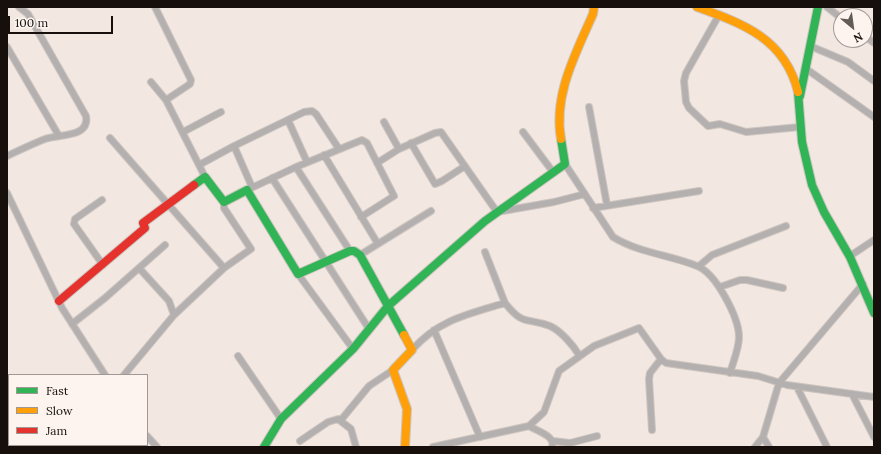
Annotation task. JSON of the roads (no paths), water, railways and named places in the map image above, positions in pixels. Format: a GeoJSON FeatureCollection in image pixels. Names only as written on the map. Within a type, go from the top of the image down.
{"type":"FeatureCollection","features":[{"type":"Feature","properties":{"kind":"street"},"geometry":{"type":"LineString","coordinates":[[7,156],[45,139],[68,136],[86,124],[86,116],[28,14],[19,7]]}},
{"type":"Feature","properties":{"kind":"street"},"geometry":{"type":"LineString","coordinates":[[155,7],[191,80],[190,84],[166,100]]}},
{"type":"Feature","properties":{"kind":"street"},"geometry":{"type":"LineString","coordinates":[[594,7],[593,14],[565,80],[558,125],[565,164],[613,237],[621,242],[656,255],[699,266],[720,287],[733,315],[739,336],[730,373]]}},
{"type":"Feature","properties":{"kind":"street"},"geometry":{"type":"LineString","coordinates":[[697,7],[756,31],[775,47],[787,62],[794,75],[800,98]]}},
{"type":"Feature","properties":{"kind":"street"},"geometry":{"type":"LineString","coordinates":[[818,7],[800,98],[800,127],[812,184],[819,202],[850,256],[874,313]]}},
{"type":"Feature","properties":{"kind":"street"},"geometry":{"type":"LineString","coordinates":[[719,15],[686,73],[684,87],[689,108],[708,126],[720,124],[746,132],[800,127]]}},
{"type":"Feature","properties":{"kind":"street"},"geometry":{"type":"LineString","coordinates":[[810,46],[848,62],[874,80]]}},
{"type":"Feature","properties":{"kind":"street"},"geometry":{"type":"LineString","coordinates":[[7,48],[59,136]]}},
{"type":"Feature","properties":{"kind":"street"},"geometry":{"type":"LineString","coordinates":[[805,68],[874,117]]}},
{"type":"Feature","properties":{"kind":"street"},"geometry":{"type":"LineString","coordinates":[[125,374],[174,315],[224,268],[251,249],[224,208],[224,202],[199,165],[166,100],[151,82]]}},
{"type":"Feature","properties":{"kind":"street"},"geometry":{"type":"LineString","coordinates":[[590,107],[607,205]]}},
{"type":"Feature","properties":{"kind":"street"},"geometry":{"type":"LineString","coordinates":[[199,165],[304,112],[312,111],[339,149]]}},
{"type":"Feature","properties":{"kind":"street"},"geometry":{"type":"LineString","coordinates":[[183,132],[221,112]]}},
{"type":"Feature","properties":{"kind":"street"},"geometry":{"type":"LineString","coordinates":[[288,120],[307,162]]}},
{"type":"Feature","properties":{"kind":"street"},"geometry":{"type":"LineString","coordinates":[[384,122],[399,149]]}},
{"type":"Feature","properties":{"kind":"street"},"geometry":{"type":"LineString","coordinates":[[377,163],[399,149],[440,132],[497,212]]}},
{"type":"Feature","properties":{"kind":"street"},"geometry":{"type":"LineString","coordinates":[[523,132],[553,172]]}},
{"type":"Feature","properties":{"kind":"street"},"geometry":{"type":"LineString","coordinates":[[110,138],[224,268]]}},
{"type":"Feature","properties":{"kind":"street"},"geometry":{"type":"LineString","coordinates":[[224,202],[250,188],[307,162],[362,140],[367,143],[394,196],[361,217]]}},
{"type":"Feature","properties":{"kind":"street"},"geometry":{"type":"LineString","coordinates":[[411,144],[435,184],[465,166]]}},
{"type":"Feature","properties":{"kind":"street"},"geometry":{"type":"LineString","coordinates":[[234,146],[250,188],[298,274],[353,349]]}},
{"type":"Feature","properties":{"kind":"street"},"geometry":{"type":"LineString","coordinates":[[324,155],[378,244]]}},
{"type":"Feature","properties":{"kind":"street"},"geometry":{"type":"LineString","coordinates":[[264,447],[281,419],[353,349],[388,306],[497,212],[565,164]]}},
{"type":"Feature","properties":{"kind":"street"},"geometry":{"type":"LineString","coordinates":[[296,167],[350,251]]}},
{"type":"Feature","properties":{"kind":"street"},"geometry":{"type":"LineString","coordinates":[[59,302],[145,228],[143,223],[206,176]]}},
{"type":"Feature","properties":{"kind":"street"},"geometry":{"type":"LineString","coordinates":[[272,178],[369,329]]}},
{"type":"Feature","properties":{"kind":"street"},"geometry":{"type":"LineString","coordinates":[[593,208],[699,191]]}},
{"type":"Feature","properties":{"kind":"street"},"geometry":{"type":"LineString","coordinates":[[7,193],[59,302],[104,374]]}},
{"type":"Feature","properties":{"kind":"street"},"geometry":{"type":"LineString","coordinates":[[497,212],[554,202],[584,194]]}},
{"type":"Feature","properties":{"kind":"street"},"geometry":{"type":"LineString","coordinates":[[102,200],[75,219],[74,224],[103,265]]}},
{"type":"Feature","properties":{"kind":"street"},"geometry":{"type":"LineString","coordinates":[[360,256],[431,211]]}},
{"type":"Feature","properties":{"kind":"street"},"geometry":{"type":"LineString","coordinates":[[699,266],[712,255],[786,226]]}},
{"type":"Feature","properties":{"kind":"street"},"geometry":{"type":"LineString","coordinates":[[850,256],[874,240]]}},
{"type":"Feature","properties":{"kind":"street"},"geometry":{"type":"LineString","coordinates":[[72,324],[164,245]]}},
{"type":"Feature","properties":{"kind":"street"},"geometry":{"type":"LineString","coordinates":[[298,274],[325,261],[350,251],[354,251],[360,256],[412,350]]}},
{"type":"Feature","properties":{"kind":"street"},"geometry":{"type":"LineString","coordinates":[[485,252],[505,303],[514,314],[520,319],[552,326],[573,345],[579,355]]}},
{"type":"Feature","properties":{"kind":"street"},"geometry":{"type":"LineString","coordinates":[[139,268],[169,302],[174,315]]}},
{"type":"Feature","properties":{"kind":"street"},"geometry":{"type":"LineString","coordinates":[[720,287],[740,280],[747,280],[783,288]]}},
{"type":"Feature","properties":{"kind":"street"},"geometry":{"type":"LineString","coordinates":[[754,447],[763,437],[779,383],[862,284]]}},
{"type":"Feature","properties":{"kind":"street"},"geometry":{"type":"LineString","coordinates":[[342,420],[369,386],[393,370],[395,366],[424,336],[457,317],[505,303]]}},
{"type":"Feature","properties":{"kind":"street"},"geometry":{"type":"LineString","coordinates":[[433,447],[529,426],[544,412],[559,371],[579,355],[594,346],[639,328],[661,359],[666,363],[758,376],[797,387],[874,397]]}},
{"type":"Feature","properties":{"kind":"street"},"geometry":{"type":"LineString","coordinates":[[434,330],[480,437]]}},
{"type":"Feature","properties":{"kind":"street"},"geometry":{"type":"LineString","coordinates":[[238,356],[281,419]]}},
{"type":"Feature","properties":{"kind":"street"},"geometry":{"type":"LineString","coordinates":[[652,430],[648,379],[650,373],[661,359]]}},
{"type":"Feature","properties":{"kind":"street"},"geometry":{"type":"LineString","coordinates":[[393,370],[407,409],[405,447]]}},
{"type":"Feature","properties":{"kind":"street"},"geometry":{"type":"LineString","coordinates":[[797,387],[827,447]]}},
{"type":"Feature","properties":{"kind":"street"},"geometry":{"type":"LineString","coordinates":[[852,394],[874,437]]}},
{"type":"Feature","properties":{"kind":"street"},"geometry":{"type":"LineString","coordinates":[[300,441],[333,420],[342,420],[351,429],[356,447]]}},
{"type":"Feature","properties":{"kind":"street"},"geometry":{"type":"LineString","coordinates":[[529,426],[552,444],[570,444],[597,436]]}},
{"type":"Feature","properties":{"kind":"street"},"geometry":{"type":"LineString","coordinates":[[148,437],[157,447]]}},
{"type":"Feature","properties":{"kind":"street"},"geometry":{"type":"LineString","coordinates":[[763,437],[768,447]]}}]}
